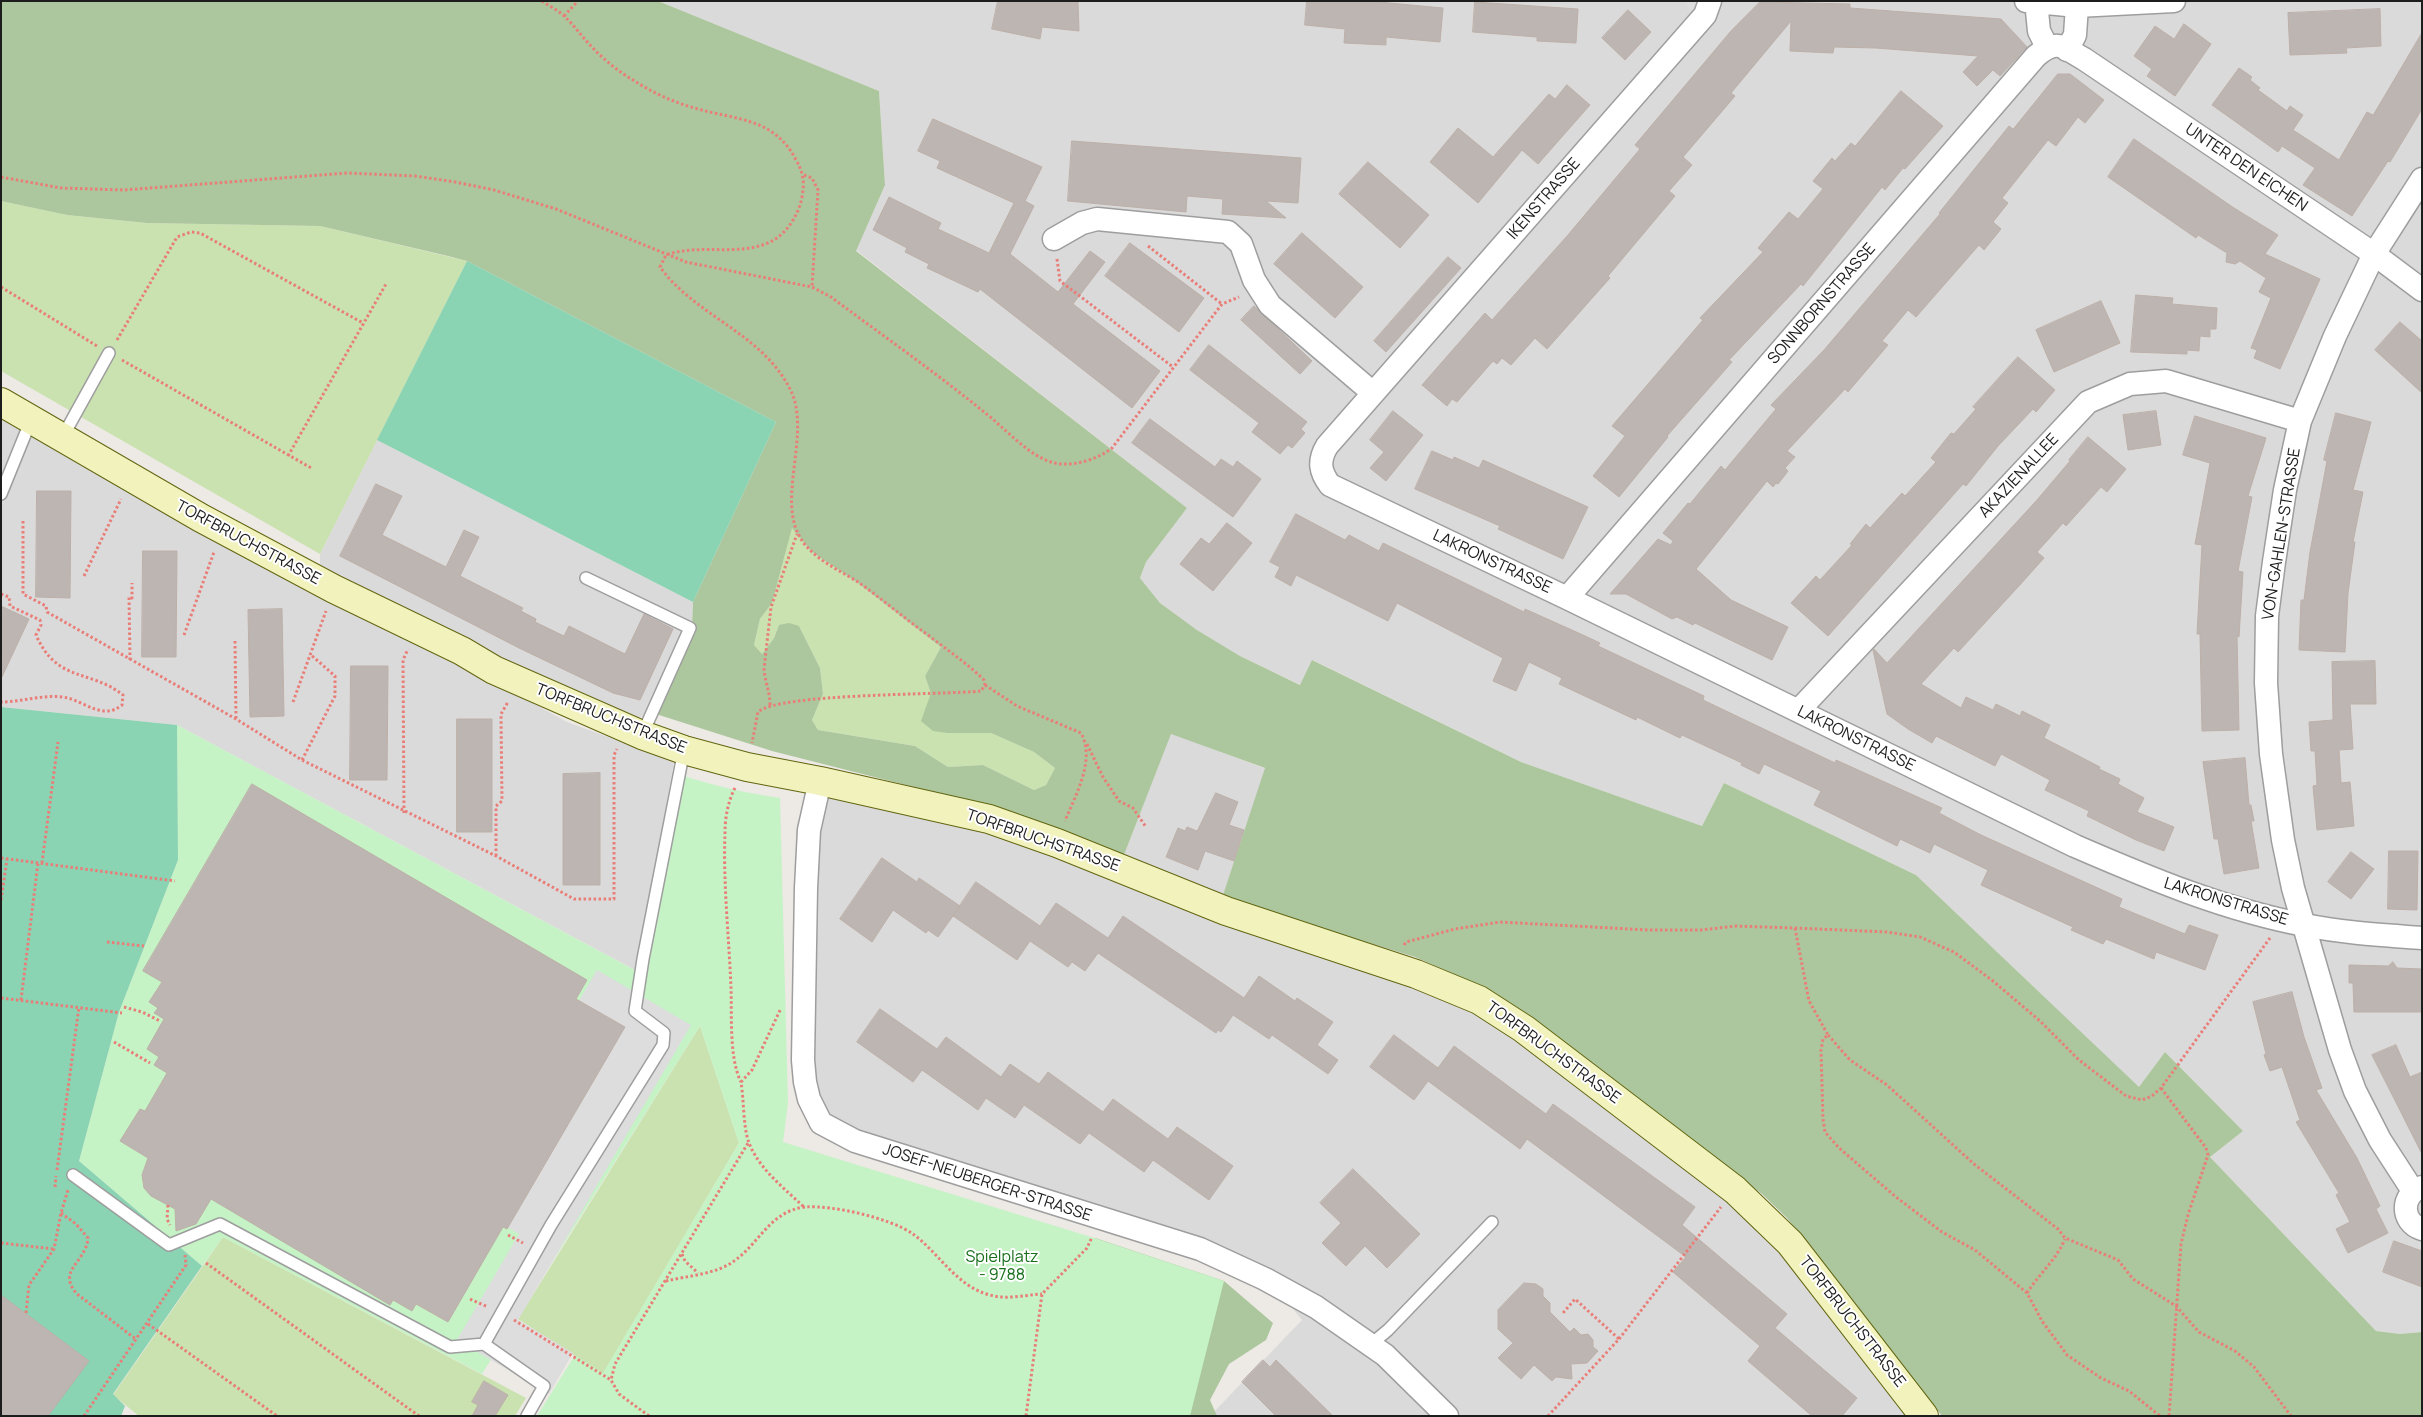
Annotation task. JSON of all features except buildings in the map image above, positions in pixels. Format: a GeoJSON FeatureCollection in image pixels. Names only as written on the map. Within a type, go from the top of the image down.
{"type":"FeatureCollection","features":[{"type":"Feature","properties":{"kind":"main road","name":"TORFBRUCHSTRASSE"},"geometry":{"type":"LineString","coordinates":[[1,402],[222,530],[334,589],[520,682],[634,732],[684,750],[747,767],[820,781],[989,819],[1057,843],[1226,910],[1452,987],[1503,1014],[1735,1190],[1790,1243],[1924,1416]]}},
{"type":"Feature","properties":{"kind":"street","name":"IKENSTRASSE"},"geometry":{"type":"LineString","coordinates":[[1321,467],[1321,456],[1327,446],[1705,16],[1710,1]]}},
{"type":"Feature","properties":{"kind":"street"},"geometry":{"type":"LineString","coordinates":[[2077,6],[2075,35],[2057,48],[2039,31],[2033,2],[2077,6],[2174,1]]}},
{"type":"Feature","properties":{"kind":"street","name":"UNTER DEN EICHEN"},"geometry":{"type":"LineString","coordinates":[[2057,48],[2084,59],[2374,254],[2422,290]]}},
{"type":"Feature","properties":{"kind":"street","name":"SONNBORNSTRASSE"},"geometry":{"type":"LineString","coordinates":[[1567,598],[2036,56],[2057,48]]}},
{"type":"Feature","properties":{"kind":"street","name":"VON-GAHLEN-STRASSE"},"geometry":{"type":"LineString","coordinates":[[2422,179],[2374,254],[2335,336],[2300,421],[2285,490],[2274,562],[2268,616],[2266,683],[2271,754],[2283,840],[2293,888],[2340,1050],[2355,1091],[2380,1140],[2418,1189],[2408,1196],[2406,1211],[2412,1223],[2422,1229]]}},
{"type":"Feature","properties":{"kind":"street"},"geometry":{"type":"LineString","coordinates":[[1054,239],[1082,223],[1097,219],[1228,232],[1241,244],[1259,292],[1270,305],[1373,393]]}},
{"type":"Feature","properties":{"kind":"street","name":"AKAZIENALLEE"},"geometry":{"type":"LineString","coordinates":[[1798,711],[2088,402],[2130,384],[2166,381],[2300,421]]}},
{"type":"Feature","properties":{"kind":"street","name":"LAKRONSTRASSE"},"geometry":{"type":"LineString","coordinates":[[1321,467],[1323,476],[1330,485],[1567,598],[2075,846],[2154,880],[2305,925],[2422,938]]}},
{"type":"Feature","properties":{"kind":"street","name":"JOSEF-NEUBERGER-STRASSE"},"geometry":{"type":"LineString","coordinates":[[820,781],[809,830],[804,1001],[805,1082],[815,1113],[822,1123],[829,1129],[855,1141],[1200,1249],[1265,1279],[1316,1307],[1385,1355],[1447,1416]]}},
{"type":"Feature","properties":{"kind":"lane"},"geometry":{"type":"LineString","coordinates":[[62,438],[110,354]]}},
{"type":"Feature","properties":{"kind":"lane"},"geometry":{"type":"LineString","coordinates":[[1,494],[31,420]]}},
{"type":"Feature","properties":{"kind":"lane"},"geometry":{"type":"LineString","coordinates":[[586,578],[690,628],[634,732]]}},
{"type":"Feature","properties":{"kind":"lane"},"geometry":{"type":"LineString","coordinates":[[484,1344],[551,1225],[663,1045],[664,1033],[635,1011],[643,959],[684,750]]}},
{"type":"Feature","properties":{"kind":"lane"},"geometry":{"type":"LineString","coordinates":[[73,1175],[168,1245],[220,1224],[450,1347],[484,1344],[544,1386],[527,1416]]}},
{"type":"Feature","properties":{"kind":"lane"},"geometry":{"type":"LineString","coordinates":[[1370,1345],[1388,1330],[1492,1222]]}},
{"type":"Feature","properties":{"kind":"path"},"geometry":{"type":"LineString","coordinates":[[542,1],[564,16],[592,48],[639,84],[662,96],[697,109],[751,121],[776,132],[788,145],[804,175],[802,197],[797,214],[787,228],[772,241],[740,248],[681,250],[666,255],[660,267],[672,284],[770,358],[791,392],[798,416],[792,499],[794,524],[797,534],[808,550],[859,583],[976,671],[984,680],[985,685],[1017,706],[1081,734],[1103,777],[1119,801],[1133,808],[1146,827]]}},
{"type":"Feature","properties":{"kind":"path"},"geometry":{"type":"LineString","coordinates":[[564,16],[578,1]]}},
{"type":"Feature","properties":{"kind":"path"},"geometry":{"type":"LineString","coordinates":[[1,177],[62,188],[124,190],[347,173],[415,176],[494,190],[556,210],[686,262],[812,287],[839,303],[984,411],[1033,453],[1056,463],[1079,462],[1104,455],[1112,448],[1222,304],[1259,292]]}},
{"type":"Feature","properties":{"kind":"path"},"geometry":{"type":"LineString","coordinates":[[804,175],[812,178],[818,190],[812,287]]}},
{"type":"Feature","properties":{"kind":"path"},"geometry":{"type":"LineString","coordinates":[[1129,221],[1134,235],[1222,304]]}},
{"type":"Feature","properties":{"kind":"path"},"geometry":{"type":"LineString","coordinates":[[110,354],[177,237],[192,232],[200,232],[363,324]]}},
{"type":"Feature","properties":{"kind":"path"},"geometry":{"type":"LineString","coordinates":[[1054,239],[1060,281],[1173,367]]}},
{"type":"Feature","properties":{"kind":"path"},"geometry":{"type":"LineString","coordinates":[[288,456],[386,284]]}},
{"type":"Feature","properties":{"kind":"path"},"geometry":{"type":"LineString","coordinates":[[1,287],[110,354],[198,402],[313,469]]}},
{"type":"Feature","properties":{"kind":"path"},"geometry":{"type":"LineString","coordinates":[[84,576],[131,478]]}},
{"type":"Feature","properties":{"kind":"path"},"geometry":{"type":"LineString","coordinates":[[23,521],[23,594],[46,606],[47,612],[236,719],[302,760],[404,813],[496,856],[574,899],[614,900],[614,756],[634,732]]}},
{"type":"Feature","properties":{"kind":"path"},"geometry":{"type":"LineString","coordinates":[[184,635],[222,530]]}},
{"type":"Feature","properties":{"kind":"path"},"geometry":{"type":"LineString","coordinates":[[770,705],[770,694],[765,680],[764,669],[771,607],[797,534]]}},
{"type":"Feature","properties":{"kind":"path"},"geometry":{"type":"LineString","coordinates":[[130,660],[129,597],[132,598],[132,583]]}},
{"type":"Feature","properties":{"kind":"path"},"geometry":{"type":"LineString","coordinates":[[293,702],[334,589]]}},
{"type":"Feature","properties":{"kind":"path"},"geometry":{"type":"LineString","coordinates":[[1,594],[9,597],[10,606],[40,620],[41,625],[36,635],[43,649],[52,659],[78,676],[111,686],[123,695],[122,705],[116,710],[111,711],[96,709],[63,697],[1,702]]}},
{"type":"Feature","properties":{"kind":"path"},"geometry":{"type":"LineString","coordinates":[[404,813],[403,660],[417,630]]}},
{"type":"Feature","properties":{"kind":"path"},"geometry":{"type":"LineString","coordinates":[[235,641],[236,719]]}},
{"type":"Feature","properties":{"kind":"path"},"geometry":{"type":"LineString","coordinates":[[302,760],[335,696],[336,676],[310,654]]}},
{"type":"Feature","properties":{"kind":"path"},"geometry":{"type":"LineString","coordinates":[[496,856],[496,806],[502,801],[501,714],[520,682]]}},
{"type":"Feature","properties":{"kind":"path"},"geometry":{"type":"LineString","coordinates":[[804,1208],[756,1157],[749,1142],[742,1082],[737,1074],[734,1044],[725,832],[732,794],[747,767],[758,712],[770,705],[807,700],[981,691],[985,685]]}},
{"type":"Feature","properties":{"kind":"path"},"geometry":{"type":"LineString","coordinates":[[1057,843],[1083,774],[1087,751],[1086,741]]}},
{"type":"Feature","properties":{"kind":"path"},"geometry":{"type":"LineString","coordinates":[[21,1000],[58,742]]}},
{"type":"Feature","properties":{"kind":"path"},"geometry":{"type":"LineString","coordinates":[[1,858],[175,881]]}},
{"type":"Feature","properties":{"kind":"path"},"geometry":{"type":"LineString","coordinates":[[1,900],[6,858]]}},
{"type":"Feature","properties":{"kind":"path"},"geometry":{"type":"LineString","coordinates":[[1393,966],[1406,942],[1455,929],[1500,922],[1648,930],[1701,930],[1736,926],[1795,928],[1887,932],[1920,937],[1954,952],[1993,981],[2040,1021],[2079,1060],[2126,1096],[2142,1100],[2152,1096],[2162,1088],[2271,937],[2274,917]]}},
{"type":"Feature","properties":{"kind":"path"},"geometry":{"type":"LineString","coordinates":[[1795,928],[1809,1001],[1828,1035],[1850,1060],[1887,1085],[1974,1164],[2058,1229],[2065,1238],[2087,1249],[2099,1250],[2118,1260],[2133,1280],[2176,1306],[2199,1332],[2236,1351],[2254,1367],[2291,1416]]}},
{"type":"Feature","properties":{"kind":"path"},"geometry":{"type":"LineString","coordinates":[[107,942],[144,946]]}},
{"type":"Feature","properties":{"kind":"path"},"geometry":{"type":"LineString","coordinates":[[1,998],[122,1013]]}},
{"type":"Feature","properties":{"kind":"path"},"geometry":{"type":"LineString","coordinates":[[742,1082],[752,1070],[785,1000],[804,1001]]}},
{"type":"Feature","properties":{"kind":"path"},"geometry":{"type":"LineString","coordinates":[[55,1187],[79,1007]]}},
{"type":"Feature","properties":{"kind":"path"},"geometry":{"type":"LineString","coordinates":[[124,1007],[142,1012],[160,1021]]}},
{"type":"Feature","properties":{"kind":"path"},"geometry":{"type":"LineString","coordinates":[[1828,1035],[1824,1039],[1821,1050],[1825,1132],[1839,1148],[1896,1198],[1942,1232],[1975,1250],[2027,1293],[2042,1321],[2067,1355],[2101,1378],[2129,1392],[2160,1416]]}},
{"type":"Feature","properties":{"kind":"path"},"geometry":{"type":"LineString","coordinates":[[114,1042],[150,1063]]}},
{"type":"Feature","properties":{"kind":"path"},"geometry":{"type":"LineString","coordinates":[[2162,1088],[2206,1148],[2208,1156],[2188,1215],[2181,1244],[2169,1416]]}},
{"type":"Feature","properties":{"kind":"path"},"geometry":{"type":"LineString","coordinates":[[611,1380],[615,1364],[749,1142]]}},
{"type":"Feature","properties":{"kind":"path"},"geometry":{"type":"LineString","coordinates":[[26,1313],[30,1283],[54,1249],[61,1213],[73,1175]]}},
{"type":"Feature","properties":{"kind":"path"},"geometry":{"type":"LineString","coordinates":[[1548,1416],[1619,1339],[1735,1190]]}},
{"type":"Feature","properties":{"kind":"path"},"geometry":{"type":"LineString","coordinates":[[84,1416],[148,1324],[186,1265],[185,1253],[167,1219],[168,1205]]}},
{"type":"Feature","properties":{"kind":"path"},"geometry":{"type":"LineString","coordinates":[[666,1280],[727,1266],[744,1254],[775,1220],[785,1214],[804,1208],[854,1213],[895,1224],[914,1235],[960,1278],[980,1292],[1002,1297],[1042,1294]]}},
{"type":"Feature","properties":{"kind":"path"},"geometry":{"type":"LineString","coordinates":[[61,1213],[88,1238],[86,1249],[70,1273],[68,1280],[70,1286],[77,1294],[137,1340]]}},
{"type":"Feature","properties":{"kind":"path"},"geometry":{"type":"LineString","coordinates":[[2027,1293],[2036,1279],[2059,1254],[2065,1238]]}},
{"type":"Feature","properties":{"kind":"path"},"geometry":{"type":"LineString","coordinates":[[1,1243],[54,1249]]}},
{"type":"Feature","properties":{"kind":"path"},"geometry":{"type":"LineString","coordinates":[[1026,1416],[1042,1294],[1088,1248]]}},
{"type":"Feature","properties":{"kind":"path"},"geometry":{"type":"LineString","coordinates":[[682,1254],[684,1261],[699,1273]]}},
{"type":"Feature","properties":{"kind":"path"},"geometry":{"type":"LineString","coordinates":[[206,1263],[420,1416]]}},
{"type":"Feature","properties":{"kind":"path"},"geometry":{"type":"LineString","coordinates":[[1563,1313],[1575,1299],[1619,1339]]}},
{"type":"Feature","properties":{"kind":"path"},"geometry":{"type":"LineString","coordinates":[[502,1312],[611,1380],[620,1394],[649,1416]]}},
{"type":"Feature","properties":{"kind":"path"},"geometry":{"type":"LineString","coordinates":[[148,1324],[276,1416]]}},
{"type":"Feature","properties":{"kind":"shaded area"},"geometry":{"type":"Polygon","coordinates":[[[658,1],[2422,1],[2422,1332],[2400,1334],[2376,1331],[2210,1157],[2243,1131],[2165,1052],[2139,1088],[1916,875],[1724,783],[1702,826],[1521,762],[1313,660],[1301,685],[1240,656],[1197,630],[1160,603],[1140,578],[1146,562],[1187,508],[856,250],[885,185],[879,91],[658,1]]]}},
{"type":"Feature","properties":{"kind":"shaded area"},"geometry":{"type":"Polygon","coordinates":[[[1685,1],[1699,1],[1702,9],[1690,13],[1685,1]]]}},
{"type":"Feature","properties":{"kind":"shaded area"},"geometry":{"type":"Polygon","coordinates":[[[1,406],[128,481],[567,722],[674,761],[637,971],[177,725],[1,707],[1,406]]]}},
{"type":"Feature","properties":{"kind":"shaded area"},"geometry":{"type":"Polygon","coordinates":[[[377,440],[693,602],[692,627],[656,714],[630,719],[533,676],[320,567],[320,554],[377,440]]]}},
{"type":"Feature","properties":{"kind":"shaded area"},"geometry":{"type":"Polygon","coordinates":[[[1171,733],[1266,769],[1222,898],[1122,860],[1171,733]]]}},
{"type":"Feature","properties":{"kind":"shaded area"},"geometry":{"type":"Polygon","coordinates":[[[823,784],[994,824],[1504,1020],[1732,1189],[1910,1416],[1210,1416],[1302,1320],[1267,1276],[826,1123],[807,1061],[823,784]]]}},
{"type":"Feature","properties":{"kind":"shaded area"},"geometry":{"type":"Polygon","coordinates":[[[597,970],[691,1025],[518,1320],[573,1353],[549,1394],[457,1340],[519,1234],[462,1200],[597,970]]]}},
{"type":"Feature","properties":{"kind":"green space"},"geometry":{"type":"Polygon","coordinates":[[[1,1],[658,1],[879,91],[885,185],[856,251],[1187,508],[1146,562],[1140,578],[1160,603],[1197,630],[1240,656],[1300,685],[1312,660],[1521,762],[1702,826],[1724,783],[1916,875],[2139,1087],[2165,1052],[2243,1131],[2210,1157],[2376,1331],[2400,1334],[2422,1332],[2422,1416],[1942,1416],[1787,1218],[1762,1194],[1504,1001],[1465,979],[1415,957],[1222,898],[1265,768],[1171,734],[1122,860],[949,796],[772,751],[656,714],[692,627],[693,602],[776,422],[467,261],[320,226],[147,223],[67,215],[1,201],[1,1]],[[792,528],[772,603],[760,619],[754,645],[762,654],[774,638],[779,625],[789,623],[799,626],[820,668],[823,694],[812,720],[818,730],[915,746],[948,767],[983,765],[1034,790],[1046,785],[1055,768],[1034,752],[991,733],[933,731],[921,721],[931,693],[925,676],[941,647],[858,583],[812,552],[792,528]]]}},
{"type":"Feature","properties":{"kind":"green space"},"geometry":{"type":"Polygon","coordinates":[[[1,201],[67,215],[147,223],[320,226],[467,261],[320,554],[1,371],[1,201]]]}},
{"type":"Feature","properties":{"kind":"green space"},"geometry":{"type":"Polygon","coordinates":[[[467,261],[776,422],[693,602],[377,440],[467,261]]]}},
{"type":"Feature","properties":{"kind":"green space"},"geometry":{"type":"Polygon","coordinates":[[[792,527],[812,552],[858,583],[941,647],[925,676],[948,733],[991,733],[1034,752],[1055,768],[1046,785],[1034,790],[983,765],[948,767],[915,746],[818,730],[812,720],[823,694],[820,668],[799,626],[779,625],[774,638],[762,654],[754,645],[760,619],[772,603],[792,527]]]}},
{"type":"Feature","properties":{"kind":"green space"},"geometry":{"type":"Polygon","coordinates":[[[1,707],[177,725],[178,860],[119,1012],[79,1161],[202,1266],[113,1394],[125,1406],[121,1416],[1,1416],[1,707]]]}},
{"type":"Feature","properties":{"kind":"green space","name":"Spielplatz - 9788"},"geometry":{"type":"Polygon","coordinates":[[[177,725],[644,975],[681,775],[730,789],[780,798],[788,1103],[783,1142],[1091,1237],[1224,1281],[1190,1416],[537,1416],[575,1355],[603,1373],[739,1143],[700,1026],[482,1374],[223,1237],[202,1266],[79,1161],[119,1012],[178,860],[177,725]]]}},
{"type":"Feature","properties":{"kind":"green space"},"geometry":{"type":"Polygon","coordinates":[[[700,1026],[739,1143],[603,1374],[518,1319],[700,1026]]]}},
{"type":"Feature","properties":{"kind":"green space"},"geometry":{"type":"Polygon","coordinates":[[[223,1237],[526,1398],[515,1416],[139,1416],[113,1395],[223,1237]]]}},
{"type":"Feature","properties":{"kind":"green space"},"geometry":{"type":"Polygon","coordinates":[[[1095,1238],[1224,1281],[1273,1323],[1266,1340],[1229,1364],[1210,1400],[1217,1416],[1052,1416],[1095,1238]]]}}]}
